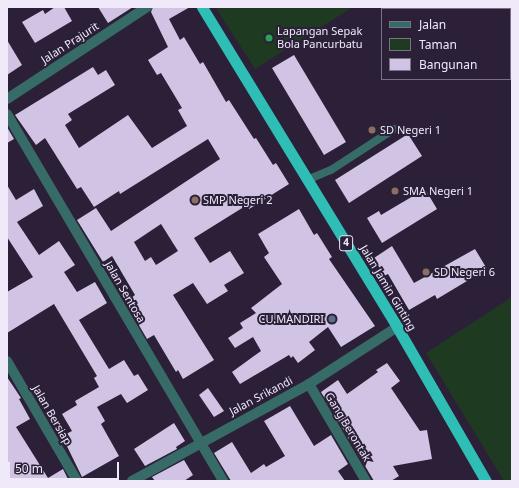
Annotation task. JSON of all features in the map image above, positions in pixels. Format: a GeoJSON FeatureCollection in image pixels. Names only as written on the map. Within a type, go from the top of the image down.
{"type":"FeatureCollection","features":[{"type":"Feature","properties":{"kind":"highway","name":"Jalan Jamin Ginting"},"geometry":{"type":"LineString","coordinates":[[202,7],[397,327],[486,481]]}},
{"type":"Feature","properties":{"kind":"street","name":"Jalan Prajurit"},"geometry":{"type":"LineString","coordinates":[[7,99],[147,7]]}},
{"type":"Feature","properties":{"kind":"street","name":"Jalan Sentosa"},"geometry":{"type":"LineString","coordinates":[[7,114],[223,481]]}},
{"type":"Feature","properties":{"kind":"street","name":"Jalan Srikandi"},"geometry":{"type":"LineString","coordinates":[[132,481],[200,442],[309,384],[397,327]]}},
{"type":"Feature","properties":{"kind":"street","name":"Jalan Bersiap"},"geometry":{"type":"LineString","coordinates":[[7,361],[77,481]]}},
{"type":"Feature","properties":{"kind":"street","name":"Gang Berontak"},"geometry":{"type":"LineString","coordinates":[[309,384],[366,481]]}},
{"type":"Feature","properties":{"kind":"lane"},"geometry":{"type":"LineString","coordinates":[[307,180],[331,170],[394,129]]}},
{"type":"Feature","properties":{"kind":"green space","name":"Lapangan Sepak Bola Pancurbatu"},"geometry":{"type":"Polygon","coordinates":[[[215,7],[353,7],[255,69],[215,7]]]}},
{"type":"Feature","properties":{"kind":"green space"},"geometry":{"type":"Polygon","coordinates":[[[512,297],[512,481],[504,481],[426,353],[512,297]]]}},
{"type":"Feature","properties":{"kind":"building"},"geometry":{"type":"Polygon","coordinates":[[[55,7],[64,7],[72,21],[35,43],[22,22],[43,10],[45,14],[55,7]]]}},
{"type":"Feature","properties":{"kind":"building"},"geometry":{"type":"Polygon","coordinates":[[[98,7],[133,7],[108,23],[98,7]]]}},
{"type":"Feature","properties":{"kind":"building"},"geometry":{"type":"Polygon","coordinates":[[[153,7],[190,7],[169,19],[180,40],[184,37],[200,64],[203,62],[226,102],[229,100],[254,139],[256,138],[273,165],[276,163],[289,184],[249,209],[247,205],[194,238],[210,263],[230,251],[244,273],[224,285],[228,291],[207,304],[193,283],[173,295],[214,360],[183,379],[178,370],[176,372],[154,335],[147,339],[133,315],[139,311],[131,298],[135,295],[112,256],[103,262],[77,220],[96,208],[111,231],[220,159],[208,139],[120,194],[119,191],[94,207],[81,187],[77,189],[45,138],[36,145],[15,115],[93,67],[98,75],[106,70],[115,85],[68,114],[72,120],[65,125],[79,148],[128,115],[152,148],[187,126],[178,110],[182,108],[161,73],[157,75],[148,60],[168,47],[151,12],[153,7]],[[161,224],[134,242],[145,261],[151,257],[156,265],[178,251],[161,224]]]}},
{"type":"Feature","properties":{"kind":"building"},"geometry":{"type":"Polygon","coordinates":[[[7,40],[22,65],[7,75],[7,40]]]}},
{"type":"Feature","properties":{"kind":"building"},"geometry":{"type":"Polygon","coordinates":[[[294,55],[346,142],[324,155],[272,68],[294,55]]]}},
{"type":"Feature","properties":{"kind":"building"},"geometry":{"type":"Polygon","coordinates":[[[7,127],[14,139],[7,143],[7,127]]]}},
{"type":"Feature","properties":{"kind":"building"},"geometry":{"type":"Polygon","coordinates":[[[408,134],[422,156],[349,203],[335,180],[408,134]]]}},
{"type":"Feature","properties":{"kind":"building"},"geometry":{"type":"Polygon","coordinates":[[[7,185],[16,200],[34,189],[43,206],[17,222],[39,255],[59,241],[75,265],[64,272],[77,292],[95,282],[107,303],[79,320],[109,369],[124,360],[134,376],[138,374],[148,390],[127,403],[121,394],[97,407],[105,421],[101,424],[119,456],[82,477],[62,436],[72,431],[62,414],[77,405],[75,401],[99,387],[94,378],[97,376],[54,304],[7,333],[7,292],[33,277],[7,237],[7,185]]]}},
{"type":"Feature","properties":{"kind":"building"},"geometry":{"type":"Polygon","coordinates":[[[425,189],[437,209],[382,243],[367,218],[379,211],[381,215],[425,189]]]}},
{"type":"Feature","properties":{"kind":"building"},"geometry":{"type":"Polygon","coordinates":[[[299,209],[314,235],[317,233],[332,257],[329,259],[375,326],[341,347],[328,327],[309,342],[315,350],[298,363],[293,356],[291,358],[289,355],[240,384],[232,372],[261,351],[253,337],[235,348],[228,338],[243,328],[240,323],[256,313],[251,308],[282,284],[264,257],[269,253],[258,234],[299,209]]]}},
{"type":"Feature","properties":{"kind":"building"},"geometry":{"type":"Polygon","coordinates":[[[392,246],[414,283],[475,249],[487,269],[437,299],[435,295],[409,310],[388,274],[384,276],[374,258],[392,246]]]}},
{"type":"Feature","properties":{"kind":"building"},"geometry":{"type":"Polygon","coordinates":[[[387,363],[400,381],[391,388],[420,431],[427,430],[432,459],[393,466],[399,476],[391,481],[374,481],[321,392],[338,380],[347,394],[378,372],[376,370],[387,363]]]}},
{"type":"Feature","properties":{"kind":"building"},"geometry":{"type":"Polygon","coordinates":[[[7,377],[21,398],[19,399],[30,419],[16,427],[48,478],[63,469],[69,481],[7,481],[7,377]]]}},
{"type":"Feature","properties":{"kind":"building"},"geometry":{"type":"Polygon","coordinates":[[[208,388],[224,411],[214,417],[199,395],[208,388]]]}},
{"type":"Feature","properties":{"kind":"building"},"geometry":{"type":"Polygon","coordinates":[[[290,406],[314,446],[331,435],[348,464],[338,471],[345,481],[231,481],[214,453],[232,442],[251,473],[264,464],[266,467],[285,456],[264,421],[290,406]]]}},
{"type":"Feature","properties":{"kind":"building"},"geometry":{"type":"Polygon","coordinates":[[[174,423],[185,441],[176,447],[177,449],[145,466],[134,449],[174,423]]]}},
{"type":"Feature","properties":{"kind":"building"},"geometry":{"type":"Polygon","coordinates":[[[184,460],[193,475],[184,481],[155,481],[152,477],[184,460]]]}},
{"type":"Feature","properties":{"kind":"place","name":"Lapangan Sepak Bola Pancurbatu"},"geometry":{"type":"Point","coordinates":[269,38]}},
{"type":"Feature","properties":{"kind":"place","name":"SD Negeri 1"},"geometry":{"type":"Point","coordinates":[372,130]}},
{"type":"Feature","properties":{"kind":"place","name":"SMA Negeri 1"},"geometry":{"type":"Point","coordinates":[395,191]}},
{"type":"Feature","properties":{"kind":"place","name":"SMP Negeri 2"},"geometry":{"type":"Point","coordinates":[195,200]}},
{"type":"Feature","properties":{"kind":"place","name":"SD Negeri 6"},"geometry":{"type":"Point","coordinates":[426,272]}},
{"type":"Feature","properties":{"kind":"place","name":"CU.MANDIRI"},"geometry":{"type":"Point","coordinates":[332,319]}}]}
